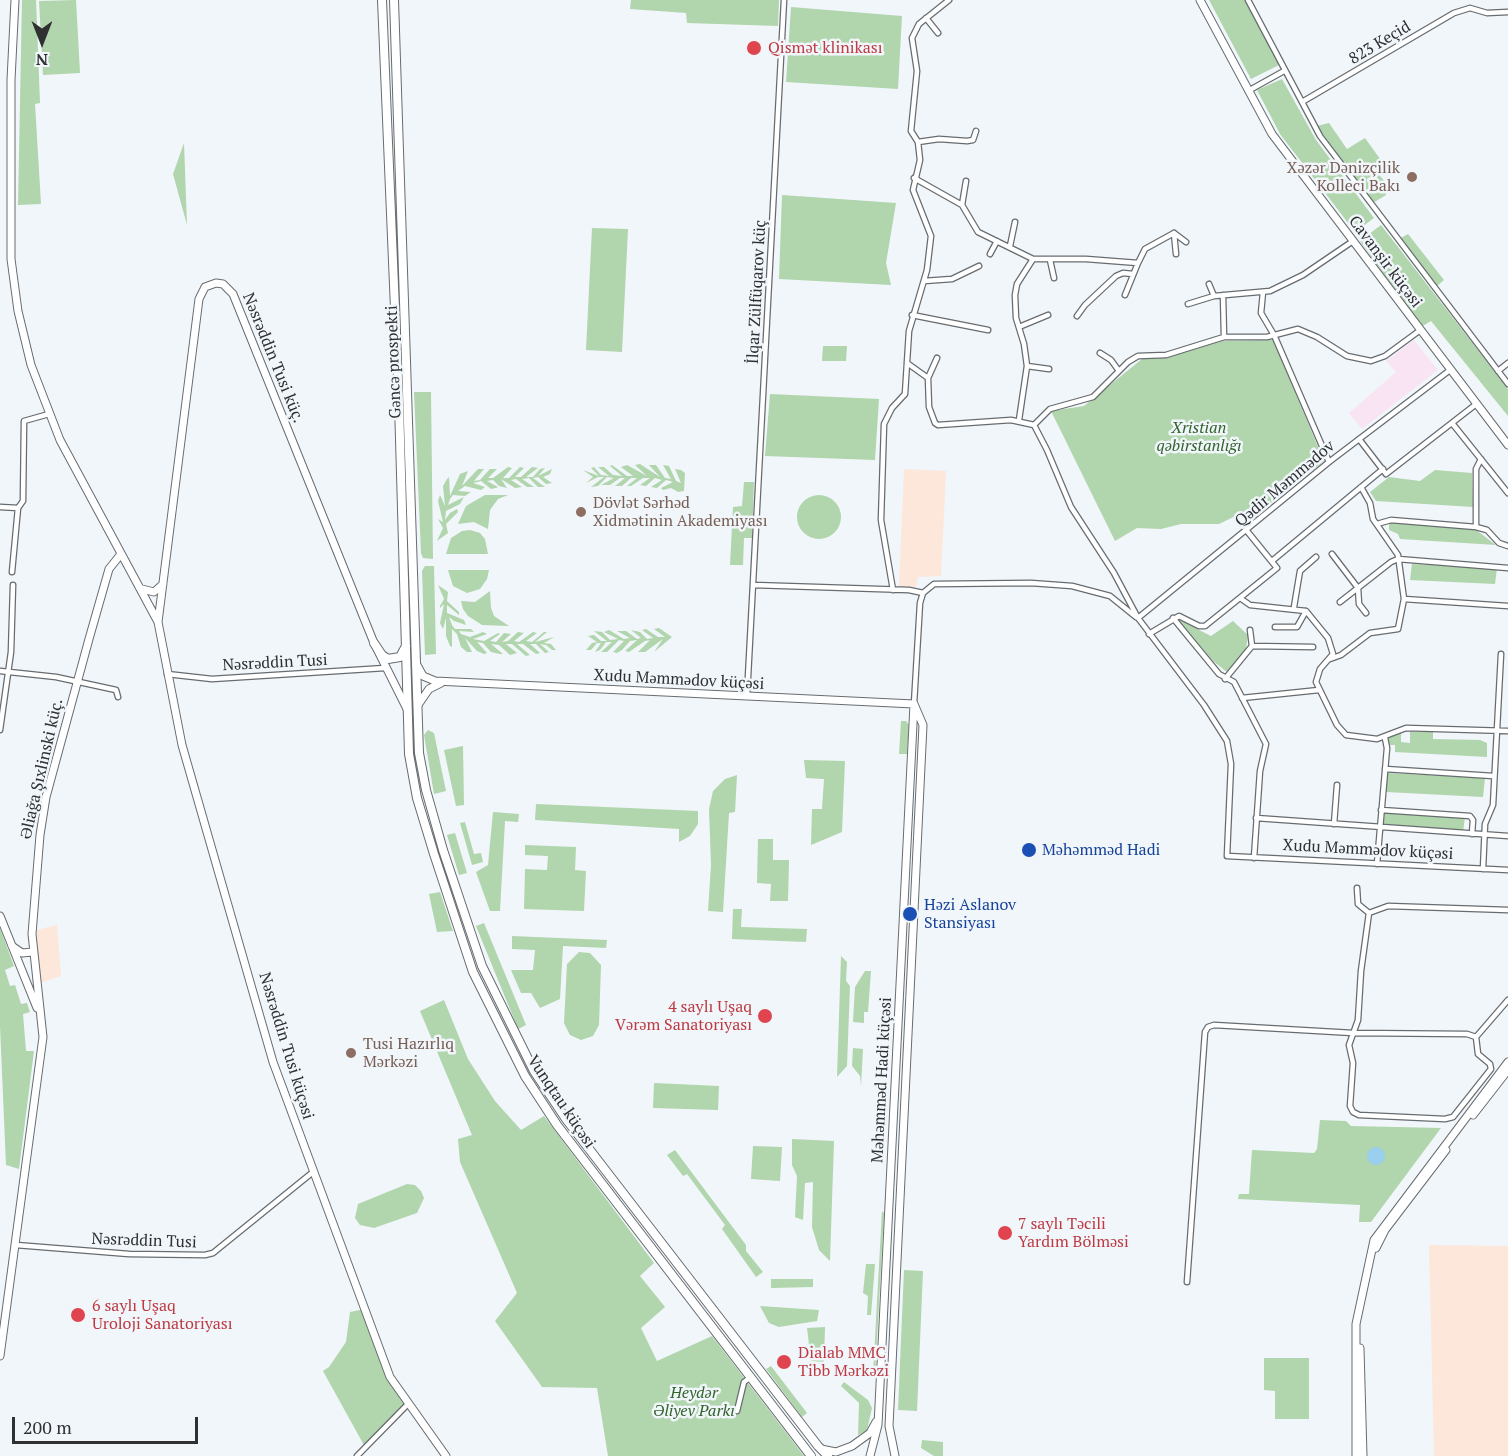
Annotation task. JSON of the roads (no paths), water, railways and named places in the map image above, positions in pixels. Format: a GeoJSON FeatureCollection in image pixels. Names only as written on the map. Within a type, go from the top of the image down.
{"type":"FeatureCollection","features":[{"type":"Feature","properties":{"kind":"main road","name":"Gəncə prospekti"},"geometry":{"type":"LineString","coordinates":[[382,0],[394,253],[407,709]]}},
{"type":"Feature","properties":{"kind":"main road","name":"Gəncə prospekti"},"geometry":{"type":"LineString","coordinates":[[394,0],[418,724]]}},
{"type":"Feature","properties":{"kind":"main road"},"geometry":{"type":"LineString","coordinates":[[374,643],[382,655],[388,659],[400,657],[406,645]]}},
{"type":"Feature","properties":{"kind":"main road","name":"Vunqtau küçəsi"},"geometry":{"type":"LineString","coordinates":[[407,709],[409,754],[417,798],[453,916],[476,980],[525,1076],[557,1125],[810,1454]]}},
{"type":"Feature","properties":{"kind":"main road","name":"Vunqtau küçəsi"},"geometry":{"type":"LineString","coordinates":[[418,724],[419,753],[426,790],[443,850],[482,966],[534,1071],[566,1119],[819,1448],[828,1456]]}},
{"type":"Feature","properties":{"kind":"main road"},"geometry":{"type":"LineString","coordinates":[[409,754],[419,753]]}},
{"type":"Feature","properties":{"kind":"street"},"geometry":{"type":"LineString","coordinates":[[15,0],[11,80],[11,259],[24,339],[49,414],[158,622]]}},
{"type":"Feature","properties":{"kind":"street","name":"İlqar Zülfüqarov küç"},"geometry":{"type":"LineString","coordinates":[[747,696],[784,0]]}},
{"type":"Feature","properties":{"kind":"street"},"geometry":{"type":"LineString","coordinates":[[893,590],[881,520],[883,438],[886,416],[905,394],[912,315],[924,281],[931,236],[916,204],[913,190],[920,160],[918,142],[911,131],[918,71],[911,45],[914,32],[926,18],[949,0]]}},
{"type":"Feature","properties":{"kind":"street","name":"Cavanşir küçəsi"},"geometry":{"type":"LineString","coordinates":[[1200,0],[1272,134],[1475,405],[1508,445]]}},
{"type":"Feature","properties":{"kind":"street","name":"Cavanşir küçəsi"},"geometry":{"type":"LineString","coordinates":[[1248,0],[1320,136],[1508,384]]}},
{"type":"Feature","properties":{"kind":"street","name":"823 Keçid"},"geometry":{"type":"LineString","coordinates":[[1302,102],[1454,13],[1470,8],[1487,13],[1508,12]]}},
{"type":"Feature","properties":{"kind":"street"},"geometry":{"type":"LineString","coordinates":[[926,18],[938,33]]}},
{"type":"Feature","properties":{"kind":"street"},"geometry":{"type":"LineString","coordinates":[[1248,91],[1284,71]]}},
{"type":"Feature","properties":{"kind":"street"},"geometry":{"type":"LineString","coordinates":[[918,142],[939,139],[968,141],[973,140],[976,131]]}},
{"type":"Feature","properties":{"kind":"street"},"geometry":{"type":"LineString","coordinates":[[914,178],[962,205],[978,232],[1033,259],[1086,259],[1138,264]]}},
{"type":"Feature","properties":{"kind":"street"},"geometry":{"type":"LineString","coordinates":[[962,205],[966,181]]}},
{"type":"Feature","properties":{"kind":"street"},"geometry":{"type":"LineString","coordinates":[[1010,246],[1015,222]]}},
{"type":"Feature","properties":{"kind":"street"},"geometry":{"type":"LineString","coordinates":[[1125,295],[1144,249],[1174,233],[1179,234],[1186,242]]}},
{"type":"Feature","properties":{"kind":"street"},"geometry":{"type":"LineString","coordinates":[[1174,233],[1176,255]]}},
{"type":"Feature","properties":{"kind":"street"},"geometry":{"type":"LineString","coordinates":[[990,254],[997,241]]}},
{"type":"Feature","properties":{"kind":"street"},"geometry":{"type":"LineString","coordinates":[[1188,304],[1214,296],[1263,292],[1280,288],[1353,241]]}},
{"type":"Feature","properties":{"kind":"street"},"geometry":{"type":"LineString","coordinates":[[1019,420],[1027,366],[1019,327],[1016,289],[1033,259]]}},
{"type":"Feature","properties":{"kind":"street"},"geometry":{"type":"LineString","coordinates":[[1050,260],[1053,278]]}},
{"type":"Feature","properties":{"kind":"street"},"geometry":{"type":"LineString","coordinates":[[924,281],[952,279],[979,266]]}},
{"type":"Feature","properties":{"kind":"street"},"geometry":{"type":"LineString","coordinates":[[1077,316],[1085,305],[1116,276],[1123,273],[1133,274]]}},
{"type":"Feature","properties":{"kind":"street","name":"Nəsrəddin Tusi küç."},"geometry":{"type":"LineString","coordinates":[[158,622],[199,299],[205,287],[216,283],[223,284],[233,294],[374,643]]}},
{"type":"Feature","properties":{"kind":"street"},"geometry":{"type":"LineString","coordinates":[[1209,284],[1214,296]]}},
{"type":"Feature","properties":{"kind":"street"},"geometry":{"type":"LineString","coordinates":[[1263,292],[1260,309],[1329,462]]}},
{"type":"Feature","properties":{"kind":"street"},"geometry":{"type":"LineString","coordinates":[[1223,295],[1224,337]]}},
{"type":"Feature","properties":{"kind":"street"},"geometry":{"type":"LineString","coordinates":[[912,315],[988,330]]}},
{"type":"Feature","properties":{"kind":"street"},"geometry":{"type":"LineString","coordinates":[[1019,327],[1048,315]]}},
{"type":"Feature","properties":{"kind":"street"},"geometry":{"type":"LineString","coordinates":[[1034,425],[1050,409],[1094,397],[1119,371],[1138,356],[1166,355],[1224,337],[1274,336],[1298,329],[1317,337],[1347,356],[1371,361],[1385,356],[1419,331]]}},
{"type":"Feature","properties":{"kind":"street"},"geometry":{"type":"LineString","coordinates":[[1100,353],[1111,360],[1119,371]]}},
{"type":"Feature","properties":{"kind":"street"},"geometry":{"type":"LineString","coordinates":[[937,358],[928,378],[929,406],[934,423],[1019,420],[1034,425],[1071,507],[1114,573],[1149,634],[1173,618],[1182,617],[1202,627],[1278,568],[1247,531]]}},
{"type":"Feature","properties":{"kind":"street"},"geometry":{"type":"LineString","coordinates":[[907,363],[928,378]]}},
{"type":"Feature","properties":{"kind":"street"},"geometry":{"type":"LineString","coordinates":[[1498,371],[1508,363]]}},
{"type":"Feature","properties":{"kind":"street"},"geometry":{"type":"LineString","coordinates":[[1027,366],[1049,369]]}},
{"type":"Feature","properties":{"kind":"street","name":"Qədir Məmmədov"},"geometry":{"type":"LineString","coordinates":[[1138,618],[1329,462],[1450,370]]}},
{"type":"Feature","properties":{"kind":"street"},"geometry":{"type":"LineString","coordinates":[[1359,439],[1386,474],[1475,405]]}},
{"type":"Feature","properties":{"kind":"street"},"geometry":{"type":"LineString","coordinates":[[12,572],[18,508],[23,501],[24,420],[49,414]]}},
{"type":"Feature","properties":{"kind":"street"},"geometry":{"type":"LineString","coordinates":[[1452,423],[1508,493]]}},
{"type":"Feature","properties":{"kind":"street"},"geometry":{"type":"LineString","coordinates":[[1476,527],[1476,469],[1481,459]]}},
{"type":"Feature","properties":{"kind":"street"},"geometry":{"type":"LineString","coordinates":[[1272,561],[1383,469]]}},
{"type":"Feature","properties":{"kind":"street"},"geometry":{"type":"LineString","coordinates":[[1361,487],[1377,524],[1395,550],[1404,599],[1398,629],[1370,633],[1341,655],[1330,660],[1318,673],[1319,690],[1340,731],[1363,740],[1385,738],[1395,730],[1406,728],[1508,731]]}},
{"type":"Feature","properties":{"kind":"street"},"geometry":{"type":"LineString","coordinates":[[0,507],[18,508]]}},
{"type":"Feature","properties":{"kind":"street"},"geometry":{"type":"LineString","coordinates":[[1377,524],[1391,520],[1476,527],[1487,530],[1499,543],[1508,546]]}},
{"type":"Feature","properties":{"kind":"street","name":"Əliağa Şıxlinski küç."},"geometry":{"type":"LineString","coordinates":[[0,1356],[43,1037],[33,952],[34,890],[40,835],[46,797],[109,569],[121,554]]}},
{"type":"Feature","properties":{"kind":"street"},"geometry":{"type":"LineString","coordinates":[[1332,554],[1358,588],[1359,604],[1366,613]]}},
{"type":"Feature","properties":{"kind":"street"},"geometry":{"type":"LineString","coordinates":[[1294,608],[1300,571],[1316,556]]}},
{"type":"Feature","properties":{"kind":"street"},"geometry":{"type":"LineString","coordinates":[[1340,602],[1398,559],[1508,568]]}},
{"type":"Feature","properties":{"kind":"street"},"geometry":{"type":"LineString","coordinates":[[753,585],[923,593],[934,584],[944,582],[1072,586],[1110,596],[1138,618]]}},
{"type":"Feature","properties":{"kind":"street"},"geometry":{"type":"LineString","coordinates":[[142,589],[154,592],[163,584]]}},
{"type":"Feature","properties":{"kind":"street"},"geometry":{"type":"LineString","coordinates":[[0,730],[11,652],[13,585]]}},
{"type":"Feature","properties":{"kind":"street","name":"Məhəmməd Hadi küçəsi"},"geometry":{"type":"LineString","coordinates":[[870,1456],[876,1438],[879,1414],[918,621],[923,593]]}},
{"type":"Feature","properties":{"kind":"street"},"geometry":{"type":"LineString","coordinates":[[1240,598],[1250,605],[1306,611],[1328,638],[1333,650],[1330,660]]}},
{"type":"Feature","properties":{"kind":"street"},"geometry":{"type":"LineString","coordinates":[[1404,599],[1508,606]]}},
{"type":"Feature","properties":{"kind":"street"},"geometry":{"type":"LineString","coordinates":[[1275,627],[1297,627],[1306,611]]}},
{"type":"Feature","properties":{"kind":"street"},"geometry":{"type":"LineString","coordinates":[[1173,618],[1225,679],[1234,682],[1266,748],[1261,766],[1254,858]]}},
{"type":"Feature","properties":{"kind":"street","name":"Nəsrəddin Tusi küçəsi"},"geometry":{"type":"LineString","coordinates":[[158,622],[182,745],[273,1062],[390,1377],[407,1405],[446,1456]]}},
{"type":"Feature","properties":{"kind":"street"},"geometry":{"type":"LineString","coordinates":[[1225,679],[1252,646],[1250,630]]}},
{"type":"Feature","properties":{"kind":"street","name":"Xudu Məmmədov küçəsi"},"geometry":{"type":"LineString","coordinates":[[1149,634],[1204,705],[1227,741],[1232,764],[1227,856],[1508,870]]}},
{"type":"Feature","properties":{"kind":"street"},"geometry":{"type":"LineString","coordinates":[[374,643],[407,709]]}},
{"type":"Feature","properties":{"kind":"street"},"geometry":{"type":"LineString","coordinates":[[1252,646],[1313,647]]}},
{"type":"Feature","properties":{"kind":"street"},"geometry":{"type":"LineString","coordinates":[[1483,869],[1486,819],[1493,805],[1502,654]]}},
{"type":"Feature","properties":{"kind":"street"},"geometry":{"type":"LineString","coordinates":[[417,665],[428,679],[443,682]]}},
{"type":"Feature","properties":{"kind":"street","name":"Nəsrəddin Tusi"},"geometry":{"type":"LineString","coordinates":[[167,674],[212,679],[385,668]]}},
{"type":"Feature","properties":{"kind":"street"},"geometry":{"type":"LineString","coordinates":[[0,671],[77,681],[116,690],[118,698]]}},
{"type":"Feature","properties":{"kind":"street"},"geometry":{"type":"LineString","coordinates":[[417,706],[429,689],[443,682]]}},
{"type":"Feature","properties":{"kind":"street","name":"Xudu Məmmədov küçəsi"},"geometry":{"type":"LineString","coordinates":[[443,682],[914,704]]}},
{"type":"Feature","properties":{"kind":"street"},"geometry":{"type":"LineString","coordinates":[[1242,698],[1319,690]]}},
{"type":"Feature","properties":{"kind":"street","name":"Məhəmməd Hadi küçəsi"},"geometry":{"type":"LineString","coordinates":[[895,1456],[891,1446],[889,1426],[923,725],[914,704]]}},
{"type":"Feature","properties":{"kind":"street"},"geometry":{"type":"LineString","coordinates":[[1377,864],[1385,769],[1385,738]]}},
{"type":"Feature","properties":{"kind":"street"},"geometry":{"type":"LineString","coordinates":[[1385,769],[1493,776]]}},
{"type":"Feature","properties":{"kind":"street"},"geometry":{"type":"LineString","coordinates":[[1334,824],[1337,785]]}},
{"type":"Feature","properties":{"kind":"street"},"geometry":{"type":"LineString","coordinates":[[1381,810],[1470,816],[1473,820],[1472,834]]}},
{"type":"Feature","properties":{"kind":"street"},"geometry":{"type":"LineString","coordinates":[[1256,818],[1508,836]]}},
{"type":"Feature","properties":{"kind":"street"},"geometry":{"type":"LineString","coordinates":[[1357,888],[1358,904],[1369,913]]}},
{"type":"Feature","properties":{"kind":"street"},"geometry":{"type":"LineString","coordinates":[[1369,913],[1388,906],[1508,910]]}},
{"type":"Feature","properties":{"kind":"street"},"geometry":{"type":"LineString","coordinates":[[1369,913],[1361,971],[1358,1020],[1349,1045],[1353,1063],[1350,1106],[1356,1114],[1449,1119],[1483,1079],[1491,1066],[1478,1054],[1476,1037],[1508,1000]]}},
{"type":"Feature","properties":{"kind":"street"},"geometry":{"type":"LineString","coordinates":[[0,916],[40,1015]]}},
{"type":"Feature","properties":{"kind":"street"},"geometry":{"type":"LineString","coordinates":[[904,920],[914,920]]}},
{"type":"Feature","properties":{"kind":"street"},"geometry":{"type":"LineString","coordinates":[[10,944],[20,952],[33,952]]}},
{"type":"Feature","properties":{"kind":"street"},"geometry":{"type":"LineString","coordinates":[[1187,1282],[1206,1029],[1214,1025],[1353,1033],[1467,1034],[1476,1037]]}},
{"type":"Feature","properties":{"kind":"street"},"geometry":{"type":"LineString","coordinates":[[1356,1456],[1358,1330],[1379,1236],[1508,1062]]}},
{"type":"Feature","properties":{"kind":"street"},"geometry":{"type":"LineString","coordinates":[[1379,1236],[1508,1070]]}},
{"type":"Feature","properties":{"kind":"street"},"geometry":{"type":"LineString","coordinates":[[1483,1079],[1491,1084]]}},
{"type":"Feature","properties":{"kind":"street","name":"Nəsrəddin Tusi"},"geometry":{"type":"LineString","coordinates":[[16,1245],[129,1254],[206,1256],[213,1253],[314,1172]]}},
{"type":"Feature","properties":{"kind":"street"},"geometry":{"type":"LineString","coordinates":[[884,1313],[894,1314]]}},
{"type":"Feature","properties":{"kind":"street"},"geometry":{"type":"LineString","coordinates":[[1358,1330],[1363,1456]]}},
{"type":"Feature","properties":{"kind":"street"},"geometry":{"type":"LineString","coordinates":[[737,1412],[744,1382],[751,1377]]}},
{"type":"Feature","properties":{"kind":"street"},"geometry":{"type":"LineString","coordinates":[[357,1456],[407,1405]]}},
{"type":"Feature","properties":{"kind":"street"},"geometry":{"type":"LineString","coordinates":[[819,1448],[836,1452],[852,1446],[870,1433],[879,1414]]}},
{"type":"Feature","properties":{"kind":"street"},"geometry":{"type":"LineString","coordinates":[[891,1446],[900,1456]]}},
{"type":"Feature","properties":{"kind":"water"},"geometry":{"type":"Polygon","coordinates":[[[1376,1147],[1382,1150],[1385,1156],[1382,1162],[1376,1165],[1370,1162],[1367,1156],[1370,1150],[1376,1147]]]}},
{"type":"Feature","properties":{"kind":"place","name":"Qismət klinikası"},"geometry":{"type":"Point","coordinates":[754,48]}},
{"type":"Feature","properties":{"kind":"place","name":"Xəzər Dənizçilik Kolleci Bakı"},"geometry":{"type":"Point","coordinates":[1412,177]}},
{"type":"Feature","properties":{"kind":"place","name":"Dövlət Sərhəd Xidmətinin Akademiyası"},"geometry":{"type":"Point","coordinates":[581,512]}},
{"type":"Feature","properties":{"kind":"place","name":"Məhəmməd Hadi"},"geometry":{"type":"Point","coordinates":[1029,850]}},
{"type":"Feature","properties":{"kind":"place","name":"Həzi Aslanov Stansiyası"},"geometry":{"type":"Point","coordinates":[910,914]}},
{"type":"Feature","properties":{"kind":"place","name":"4 saylı Uşaq Vərəm Sanatoriyası"},"geometry":{"type":"Point","coordinates":[765,1016]}},
{"type":"Feature","properties":{"kind":"place","name":"Tusi Hazırlıq Mərkəzi"},"geometry":{"type":"Point","coordinates":[351,1053]}},
{"type":"Feature","properties":{"kind":"place","name":"7 saylı Təcili Yardım Bölməsi"},"geometry":{"type":"Point","coordinates":[1005,1233]}},
{"type":"Feature","properties":{"kind":"place","name":"6 saylı Uşaq Uroloji Sanatoriyası"},"geometry":{"type":"Point","coordinates":[78,1315]}},
{"type":"Feature","properties":{"kind":"place","name":"Dialab MMC Tibb Mərkəzi"},"geometry":{"type":"Point","coordinates":[784,1362]}},
{"type":"Feature","properties":{"kind":"park label","name":"Xristian qəbirstanlığı"},"geometry":{"type":"Point","coordinates":[1199,437]}},
{"type":"Feature","properties":{"kind":"park label","name":"Heydər Əliyev Parkı"},"geometry":{"type":"Point","coordinates":[694,1402]}}]}
